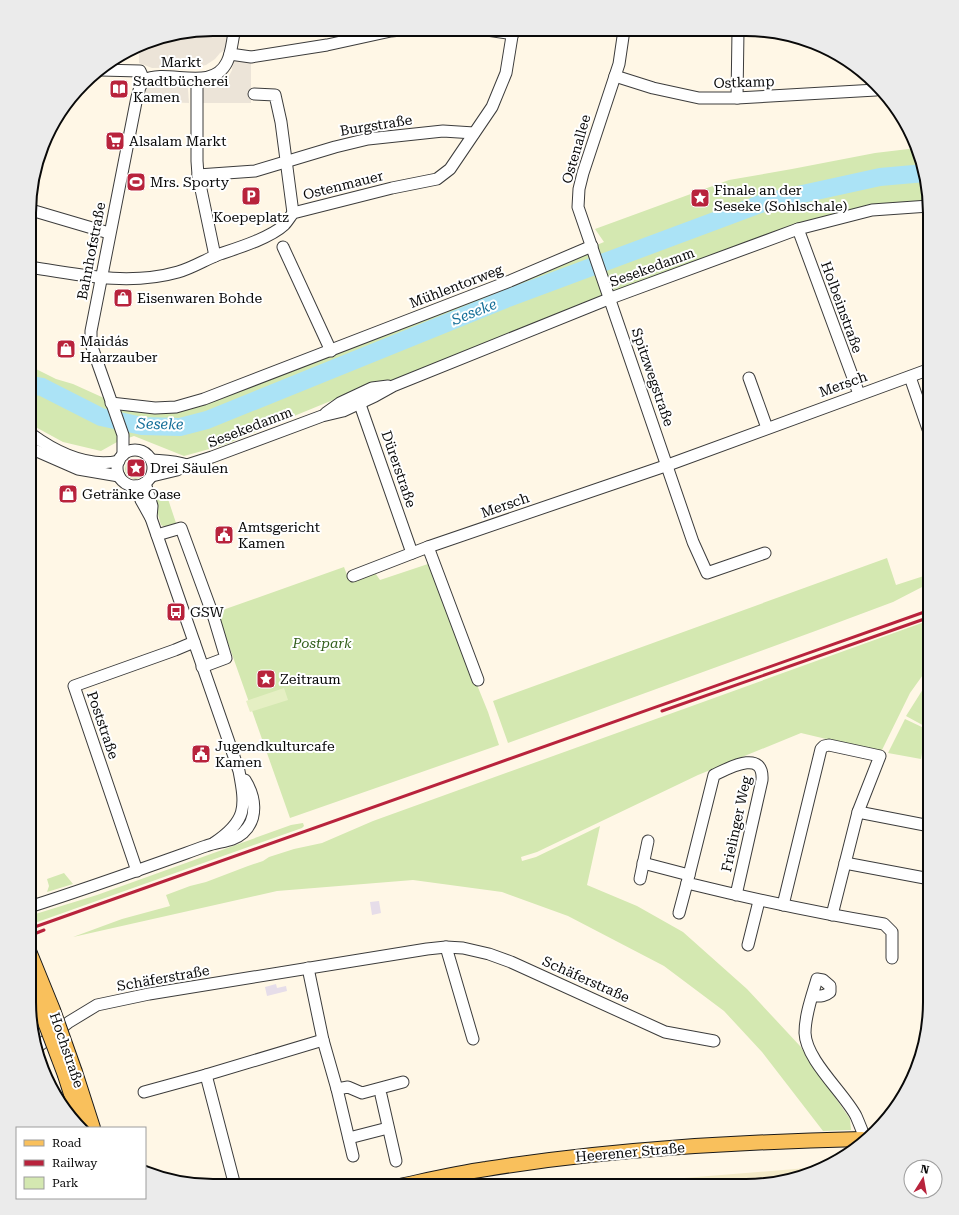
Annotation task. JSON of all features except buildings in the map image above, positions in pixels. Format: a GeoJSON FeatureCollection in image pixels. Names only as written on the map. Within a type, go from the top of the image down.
{"type":"FeatureCollection","features":[{"type":"Feature","properties":{"kind":"main road","name":"Hochstraße"},"geometry":{"type":"LineString","coordinates":[[36,968],[53,1010],[70,1073],[79,1118]]}},
{"type":"Feature","properties":{"kind":"main road","name":"Hochstraße"},"geometry":{"type":"LineString","coordinates":[[36,996],[93,1127]]}},
{"type":"Feature","properties":{"kind":"main road","name":"Heerener Straße"},"geometry":{"type":"LineString","coordinates":[[435,1179],[485,1169],[601,1154],[734,1144],[858,1139]]}},
{"type":"Feature","properties":{"kind":"street","name":"Markt"},"geometry":{"type":"LineString","coordinates":[[108,71],[153,77],[206,78],[222,70],[230,54],[234,36]]}},
{"type":"Feature","properties":{"kind":"street"},"geometry":{"type":"LineString","coordinates":[[230,54],[251,57],[368,36]]}},
{"type":"Feature","properties":{"kind":"street","name":"Ostenmauer"},"geometry":{"type":"LineString","coordinates":[[36,268],[102,278],[128,279],[162,276],[197,265],[215,256],[241,248],[267,236],[284,225],[293,213],[392,188],[437,179],[450,169],[492,107],[506,72],[512,36]]}},
{"type":"Feature","properties":{"kind":"street","name":"Ostenallee"},"geometry":{"type":"LineString","coordinates":[[611,298],[578,206],[579,189],[591,145],[619,64],[623,36]]}},
{"type":"Feature","properties":{"kind":"street"},"geometry":{"type":"LineString","coordinates":[[737,98],[738,36]]}},
{"type":"Feature","properties":{"kind":"street","name":"Bahnhofstraße"},"geometry":{"type":"LineString","coordinates":[[137,450],[123,435],[91,344],[91,331],[102,278],[109,233],[142,76]]}},
{"type":"Feature","properties":{"kind":"street","name":"Ostkamp"},"geometry":{"type":"LineString","coordinates":[[615,76],[653,88],[687,96],[713,99],[873,90]]}},
{"type":"Feature","properties":{"kind":"street"},"geometry":{"type":"LineString","coordinates":[[197,79],[198,175],[215,256]]}},
{"type":"Feature","properties":{"kind":"street"},"geometry":{"type":"LineString","coordinates":[[254,94],[275,95],[281,122],[293,213]]}},
{"type":"Feature","properties":{"kind":"street","name":"Burgstraße"},"geometry":{"type":"LineString","coordinates":[[286,161],[368,139],[443,131],[474,133]]}},
{"type":"Feature","properties":{"kind":"street"},"geometry":{"type":"LineString","coordinates":[[198,175],[255,171],[286,161]]}},
{"type":"Feature","properties":{"kind":"street","name":"Sesekedamm"},"geometry":{"type":"LineString","coordinates":[[144,482],[322,416],[340,403],[359,400],[372,388],[393,386],[611,298],[798,229],[872,210],[923,206]]}},
{"type":"Feature","properties":{"kind":"street"},"geometry":{"type":"LineString","coordinates":[[36,211],[109,233]]}},
{"type":"Feature","properties":{"kind":"street","name":"Holbeinstraße"},"geometry":{"type":"LineString","coordinates":[[798,229],[859,394]]}},
{"type":"Feature","properties":{"kind":"street"},"geometry":{"type":"LineString","coordinates":[[283,247],[331,351]]}},
{"type":"Feature","properties":{"kind":"street","name":"Mühlentorweg"},"geometry":{"type":"LineString","coordinates":[[113,407],[176,407],[204,399],[510,281],[593,251]]}},
{"type":"Feature","properties":{"kind":"street","name":"Spitzwegstraße"},"geometry":{"type":"LineString","coordinates":[[611,298],[668,465]]}},
{"type":"Feature","properties":{"kind":"street","name":"Mersch"},"geometry":{"type":"LineString","coordinates":[[353,576],[428,547],[668,465],[923,372]]}},
{"type":"Feature","properties":{"kind":"street"},"geometry":{"type":"LineString","coordinates":[[910,377],[923,415]]}},
{"type":"Feature","properties":{"kind":"street"},"geometry":{"type":"LineString","coordinates":[[749,378],[767,428]]}},
{"type":"Feature","properties":{"kind":"street","name":"Dürerstraße"},"geometry":{"type":"LineString","coordinates":[[359,400],[412,553]]}},
{"type":"Feature","properties":{"kind":"street","name":"Bahnhofstraße"},"geometry":{"type":"LineString","coordinates":[[121,458],[123,435]]}},
{"type":"Feature","properties":{"kind":"street"},"geometry":{"type":"LineString","coordinates":[[36,439],[79,460],[105,464],[121,458]]}},
{"type":"Feature","properties":{"kind":"street"},"geometry":{"type":"LineString","coordinates":[[137,450],[127,452],[121,458],[117,466],[119,476],[126,484],[144,482]]}},
{"type":"Feature","properties":{"kind":"street","name":"Sesekedamm"},"geometry":{"type":"LineString","coordinates":[[137,450],[148,455],[152,460],[166,462],[176,461],[187,465]]}},
{"type":"Feature","properties":{"kind":"street"},"geometry":{"type":"LineString","coordinates":[[36,451],[78,469],[119,476]]}},
{"type":"Feature","properties":{"kind":"street"},"geometry":{"type":"LineString","coordinates":[[36,905],[238,836],[248,827],[252,819],[254,802],[246,782],[239,771],[151,518],[141,500],[144,482],[154,471],[152,460]]}},
{"type":"Feature","properties":{"kind":"street"},"geometry":{"type":"LineString","coordinates":[[668,465],[693,542],[708,574],[765,553]]}},
{"type":"Feature","properties":{"kind":"street"},"geometry":{"type":"LineString","coordinates":[[157,535],[181,528],[214,618],[226,658],[202,667]]}},
{"type":"Feature","properties":{"kind":"street"},"geometry":{"type":"LineString","coordinates":[[428,547],[478,680]]}},
{"type":"Feature","properties":{"kind":"street","name":"Poststraße"},"geometry":{"type":"LineString","coordinates":[[137,871],[74,686],[194,642]]}},
{"type":"Feature","properties":{"kind":"street"},"geometry":{"type":"LineString","coordinates":[[784,905],[821,749],[824,746],[829,745],[880,756],[858,812],[832,915]]}},
{"type":"Feature","properties":{"kind":"street","name":"Frielinger Weg"},"geometry":{"type":"LineString","coordinates":[[679,913],[714,775],[741,763],[747,762],[758,766],[762,771],[762,780],[736,895]]}},
{"type":"Feature","properties":{"kind":"street"},"geometry":{"type":"LineString","coordinates":[[858,812],[923,825]]}},
{"type":"Feature","properties":{"kind":"street"},"geometry":{"type":"LineString","coordinates":[[640,879],[648,841]]}},
{"type":"Feature","properties":{"kind":"street","name":"Frielinger Weg"},"geometry":{"type":"LineString","coordinates":[[643,863],[736,895],[884,924],[892,932],[892,958]]}},
{"type":"Feature","properties":{"kind":"street"},"geometry":{"type":"LineString","coordinates":[[845,863],[923,878]]}},
{"type":"Feature","properties":{"kind":"street"},"geometry":{"type":"LineString","coordinates":[[748,945],[759,900]]}},
{"type":"Feature","properties":{"kind":"street"},"geometry":{"type":"LineString","coordinates":[[446,947],[473,1039]]}},
{"type":"Feature","properties":{"kind":"street","name":"Schäferstraße"},"geometry":{"type":"LineString","coordinates":[[41,1044],[68,1022],[97,1005],[149,994],[446,947],[464,948],[511,962],[665,1032],[714,1041]]}},
{"type":"Feature","properties":{"kind":"street"},"geometry":{"type":"LineString","coordinates":[[308,968],[323,1040],[353,1156]]}},
{"type":"Feature","properties":{"kind":"street"},"geometry":{"type":"LineString","coordinates":[[812,996],[805,1034],[808,1046],[819,1065],[856,1116],[863,1135]]}},
{"type":"Feature","properties":{"kind":"street"},"geometry":{"type":"LineString","coordinates":[[144,1092],[323,1040]]}},
{"type":"Feature","properties":{"kind":"street"},"geometry":{"type":"LineString","coordinates":[[206,1075],[233,1179]]}},
{"type":"Feature","properties":{"kind":"street"},"geometry":{"type":"LineString","coordinates":[[337,1090],[348,1087],[362,1093],[403,1082]]}},
{"type":"Feature","properties":{"kind":"street"},"geometry":{"type":"LineString","coordinates":[[381,1095],[396,1161]]}},
{"type":"Feature","properties":{"kind":"street"},"geometry":{"type":"LineString","coordinates":[[349,1138],[388,1128]]}},
{"type":"Feature","properties":{"kind":"shaded area"},"geometry":{"type":"Polygon","coordinates":[[[202,36],[227,36],[225,50],[206,65],[197,67],[152,68],[139,63],[138,53],[156,45],[179,39],[202,36]]]}},
{"type":"Feature","properties":{"kind":"shaded area"},"geometry":{"type":"Polygon","coordinates":[[[235,59],[251,60],[251,103],[201,103],[202,87],[215,87],[229,76],[232,70],[233,61],[235,59]]]}},
{"type":"Feature","properties":{"kind":"shaded area"},"geometry":{"type":"Polygon","coordinates":[[[159,81],[181,82],[186,84],[189,103],[140,101],[143,91],[147,85],[159,81]]]}},
{"type":"Feature","properties":{"kind":"shaded area"},"geometry":{"type":"Polygon","coordinates":[[[379,901],[381,913],[372,915],[370,902],[379,901]]]}},
{"type":"Feature","properties":{"kind":"shaded area"},"geometry":{"type":"Polygon","coordinates":[[[276,984],[277,988],[286,986],[287,991],[267,996],[265,987],[276,984]]]}},
{"type":"Feature","properties":{"kind":"shaded area"},"geometry":{"type":"Polygon","coordinates":[[[807,1168],[780,1176],[757,1179],[672,1179],[807,1168]]]}},
{"type":"Feature","properties":{"kind":"green space"},"geometry":{"type":"Polygon","coordinates":[[[910,149],[914,156],[920,179],[923,204],[815,223],[340,401],[333,400],[224,445],[184,456],[134,436],[117,442],[101,451],[63,442],[36,427],[36,369],[56,379],[73,384],[115,403],[176,407],[510,281],[604,242],[595,229],[729,180],[875,153],[910,149]]]}},
{"type":"Feature","properties":{"kind":"green space"},"geometry":{"type":"Polygon","coordinates":[[[135,459],[142,462],[145,469],[142,476],[135,479],[128,476],[125,469],[128,462],[135,459]]]}},
{"type":"Feature","properties":{"kind":"green space"},"geometry":{"type":"Polygon","coordinates":[[[167,496],[177,526],[170,529],[161,525],[154,500],[167,496]]]}},
{"type":"Feature","properties":{"kind":"green space"},"geometry":{"type":"Polygon","coordinates":[[[887,558],[896,585],[923,576],[923,587],[893,602],[508,743],[493,701],[887,558]]]}},
{"type":"Feature","properties":{"kind":"green space","name":"Postpark"},"geometry":{"type":"Polygon","coordinates":[[[428,564],[488,712],[499,745],[290,818],[217,612],[344,567],[347,575],[371,567],[380,580],[428,564]]]}},
{"type":"Feature","properties":{"kind":"green space"},"geometry":{"type":"Polygon","coordinates":[[[923,623],[923,675],[910,693],[881,752],[801,733],[698,775],[537,852],[521,857],[522,861],[536,857],[600,826],[587,885],[637,906],[683,932],[747,989],[800,1046],[850,1119],[851,1130],[823,1131],[762,1052],[724,1011],[664,966],[568,916],[502,892],[413,880],[277,891],[73,937],[122,919],[170,906],[166,895],[263,861],[269,857],[294,849],[322,843],[373,821],[923,623]]]}},
{"type":"Feature","properties":{"kind":"green space"},"geometry":{"type":"Polygon","coordinates":[[[284,688],[288,700],[250,712],[246,701],[284,688]]]}},
{"type":"Feature","properties":{"kind":"green space"},"geometry":{"type":"Polygon","coordinates":[[[923,689],[923,725],[906,716],[923,689]]]}},
{"type":"Feature","properties":{"kind":"green space"},"geometry":{"type":"Polygon","coordinates":[[[905,719],[923,728],[923,747],[921,759],[888,753],[905,719]]]}},
{"type":"Feature","properties":{"kind":"green space"},"geometry":{"type":"Polygon","coordinates":[[[303,823],[304,826],[302,828],[36,923],[36,914],[97,895],[291,825],[303,823]]]}},
{"type":"Feature","properties":{"kind":"green space"},"geometry":{"type":"Polygon","coordinates":[[[64,873],[73,884],[47,892],[49,886],[47,879],[64,873]]]}},
{"type":"Feature","properties":{"kind":"waterway","name":"Seseke"},"geometry":{"type":"LineString","coordinates":[[36,386],[42,387],[101,417],[142,426],[180,427],[207,420],[508,298],[766,202],[880,177],[919,174]]}},
{"type":"Feature","properties":{"kind":"railway"},"geometry":{"type":"LineString","coordinates":[[36,927],[923,612]]}},
{"type":"Feature","properties":{"kind":"railway"},"geometry":{"type":"LineString","coordinates":[[662,711],[923,619]]}},
{"type":"Feature","properties":{"kind":"railway"},"geometry":{"type":"LineString","coordinates":[[36,933],[44,930]]}},
{"type":"Feature","properties":{"kind":"place","name":"Stadtbücherei Kamen"},"geometry":{"type":"Point","coordinates":[119,89]}},
{"type":"Feature","properties":{"kind":"place","name":"Alsalam Markt"},"geometry":{"type":"Point","coordinates":[115,141]}},
{"type":"Feature","properties":{"kind":"place","name":"Mrs. Sporty"},"geometry":{"type":"Point","coordinates":[136,182]}},
{"type":"Feature","properties":{"kind":"place","name":"Koepeplatz"},"geometry":{"type":"Point","coordinates":[251,196]}},
{"type":"Feature","properties":{"kind":"place","name":"Finale an der Seseke (Sohlschale)"},"geometry":{"type":"Point","coordinates":[700,198]}},
{"type":"Feature","properties":{"kind":"place","name":"Eisenwaren Bohde"},"geometry":{"type":"Point","coordinates":[123,298]}},
{"type":"Feature","properties":{"kind":"place","name":"Maida´s Haarzauber"},"geometry":{"type":"Point","coordinates":[66,349]}},
{"type":"Feature","properties":{"kind":"place","name":"Drei Säulen"},"geometry":{"type":"Point","coordinates":[136,468]}},
{"type":"Feature","properties":{"kind":"place","name":"Getränke Oase"},"geometry":{"type":"Point","coordinates":[68,494]}},
{"type":"Feature","properties":{"kind":"place","name":"Amtsgericht Kamen"},"geometry":{"type":"Point","coordinates":[224,535]}},
{"type":"Feature","properties":{"kind":"place","name":"GSW"},"geometry":{"type":"Point","coordinates":[176,612]}},
{"type":"Feature","properties":{"kind":"place","name":"Zeitraum"},"geometry":{"type":"Point","coordinates":[266,679]}},
{"type":"Feature","properties":{"kind":"place","name":"Jugendkulturcafe Kamen"},"geometry":{"type":"Point","coordinates":[201,754]}}]}
